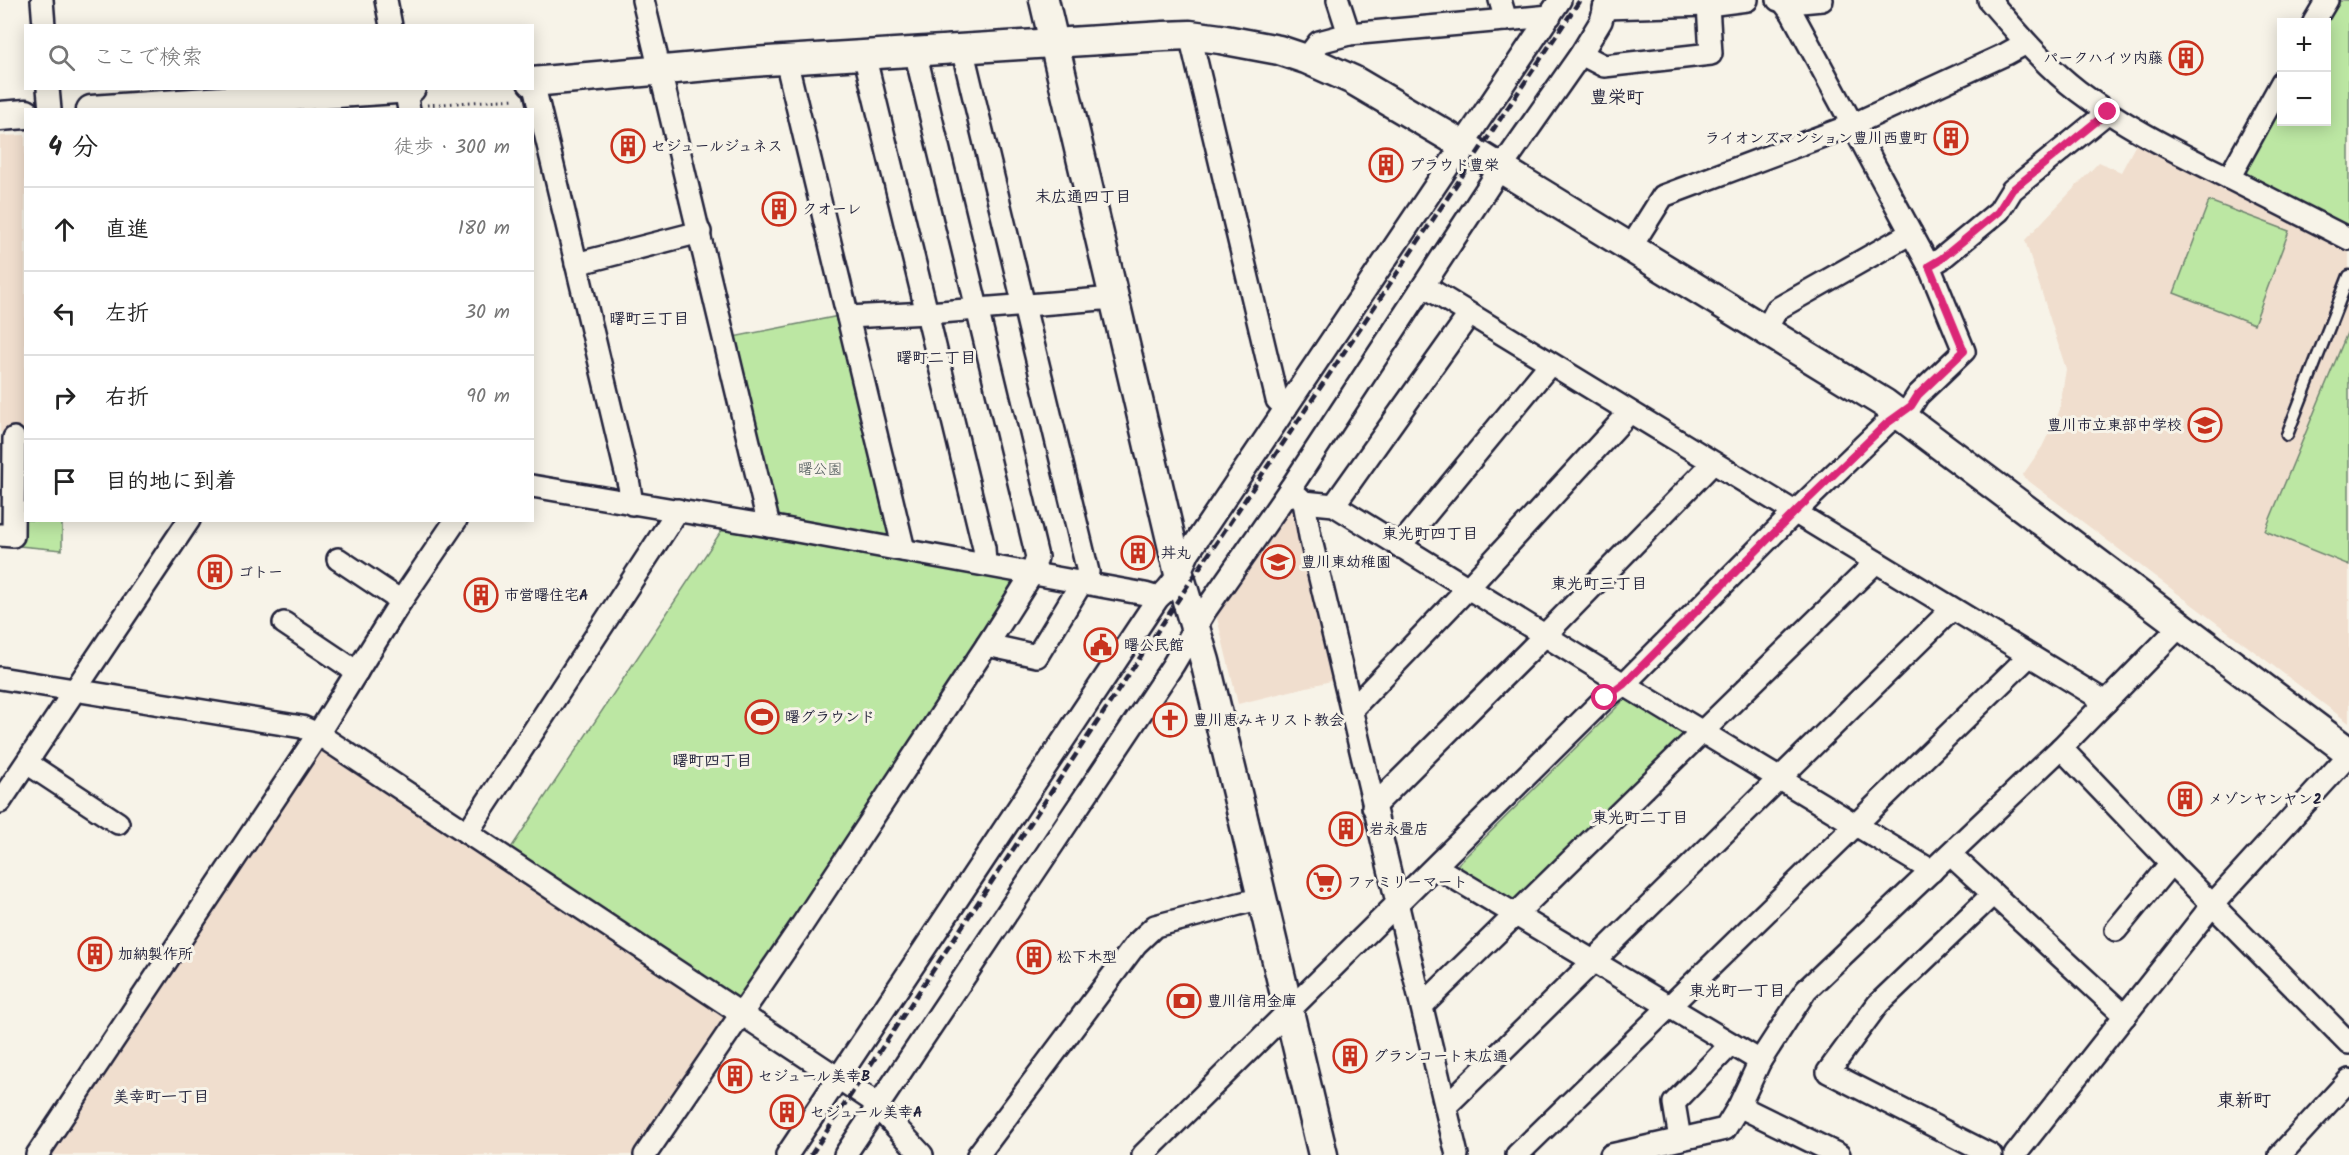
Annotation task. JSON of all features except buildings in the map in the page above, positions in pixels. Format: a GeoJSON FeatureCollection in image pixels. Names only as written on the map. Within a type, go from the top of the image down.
{"type":"FeatureCollection","features":[{"type":"Feature","properties":{"kind":"street"},"geometry":{"type":"LineString","coordinates":[[42,0],[44,24]]}},
{"type":"Feature","properties":{"kind":"street"},"geometry":{"type":"LineString","coordinates":[[386,0],[391,24]]}},
{"type":"Feature","properties":{"kind":"street"},"geometry":{"type":"LineString","coordinates":[[643,0],[769,526]]}},
{"type":"Feature","properties":{"kind":"street"},"geometry":{"type":"LineString","coordinates":[[1044,0],[1179,574],[1195,627],[1323,1155]]}},
{"type":"Feature","properties":{"kind":"street"},"geometry":{"type":"LineString","coordinates":[[1338,0],[1350,34]]}},
{"type":"Feature","properties":{"kind":"street"},"geometry":{"type":"LineString","coordinates":[[845,1155],[1173,664],[1195,627],[1297,496],[1424,286],[1501,169],[1581,54],[1601,21],[1606,4],[1708,5],[1747,0]]}},
{"type":"Feature","properties":{"kind":"street"},"geometry":{"type":"LineString","coordinates":[[1781,0],[1822,0]]}},
{"type":"Feature","properties":{"kind":"street"},"geometry":{"type":"LineString","coordinates":[[1143,1155],[1605,698],[1624,684],[1794,513],[1886,424],[1911,406],[1918,395],[1964,351],[1929,266],[1792,13],[1781,0]]}},
{"type":"Feature","properties":{"kind":"street"},"geometry":{"type":"LineString","coordinates":[[1989,0],[2026,43],[2077,90],[2108,112],[2142,134],[2349,239]]}},
{"type":"Feature","properties":{"kind":"street"},"geometry":{"type":"LineString","coordinates":[[2316,18],[2327,0]]}},
{"type":"Feature","properties":{"kind":"street"},"geometry":{"type":"LineString","coordinates":[[1581,54],[1604,66],[1711,54],[1708,5]]}},
{"type":"Feature","properties":{"kind":"street"},"geometry":{"type":"LineString","coordinates":[[1306,59],[1319,42],[1350,34],[1503,10],[1555,8]]}},
{"type":"Feature","properties":{"kind":"street"},"geometry":{"type":"LineString","coordinates":[[787,1155],[1158,598],[1168,590],[1179,574],[1189,552],[1555,8]]}},
{"type":"Feature","properties":{"kind":"street"},"geometry":{"type":"LineString","coordinates":[[534,82],[864,54],[1190,35],[1258,46],[1306,59],[1353,80],[1631,247],[1900,414],[2349,753],[2213,904],[2014,1155]]}},
{"type":"Feature","properties":{"kind":"street"},"geometry":{"type":"LineString","coordinates":[[1190,35],[1277,400],[1286,408]]}},
{"type":"Feature","properties":{"kind":"street"},"geometry":{"type":"LineString","coordinates":[[1631,247],[1663,196],[1852,125],[2026,43]]}},
{"type":"Feature","properties":{"kind":"street"},"geometry":{"type":"LineString","coordinates":[[962,48],[1088,572],[1037,656],[987,645]]}},
{"type":"Feature","properties":{"kind":"street"},"geometry":{"type":"LineString","coordinates":[[645,1155],[987,645],[1032,574],[1037,557],[915,51]]}},
{"type":"Feature","properties":{"kind":"street"},"geometry":{"type":"LineString","coordinates":[[864,54],[984,548],[985,564]]}},
{"type":"Feature","properties":{"kind":"street"},"geometry":{"type":"LineString","coordinates":[[786,60],[904,550]]}},
{"type":"Feature","properties":{"kind":"street"},"geometry":{"type":"LineString","coordinates":[[534,86],[632,504]]}},
{"type":"Feature","properties":{"kind":"street"},"geometry":{"type":"LineString","coordinates":[[48,90],[50,108]]}},
{"type":"Feature","properties":{"kind":"street"},"geometry":{"type":"LineString","coordinates":[[133,108],[391,90]]}},
{"type":"Feature","properties":{"kind":"street"},"geometry":{"type":"LineString","coordinates":[[405,90],[409,108]]}},
{"type":"Feature","properties":{"kind":"street"},"geometry":{"type":"LineString","coordinates":[[2229,178],[2277,91]]}},
{"type":"Feature","properties":{"kind":"street"},"geometry":{"type":"LineString","coordinates":[[1929,266],[1941,259],[1998,212],[2012,190],[2108,112]]}},
{"type":"Feature","properties":{"kind":"street"},"geometry":{"type":"LineString","coordinates":[[0,116],[24,114]]}},
{"type":"Feature","properties":{"kind":"street"},"geometry":{"type":"LineString","coordinates":[[576,264],[700,232]]}},
{"type":"Feature","properties":{"kind":"street"},"geometry":{"type":"LineString","coordinates":[[1766,330],[1777,309],[1911,233]]}},
{"type":"Feature","properties":{"kind":"street"},"geometry":{"type":"LineString","coordinates":[[1424,286],[2106,702]]}},
{"type":"Feature","properties":{"kind":"street"},"geometry":{"type":"LineString","coordinates":[[848,317],[1114,298]]}},
{"type":"Feature","properties":{"kind":"street"},"geometry":{"type":"LineString","coordinates":[[1334,505],[1469,315]]}},
{"type":"Feature","properties":{"kind":"street"},"geometry":{"type":"LineString","coordinates":[[1399,547],[1550,364]]}},
{"type":"Feature","properties":{"kind":"street"},"geometry":{"type":"LineString","coordinates":[[1351,710],[1468,588],[1629,413]]}},
{"type":"Feature","properties":{"kind":"street"},"geometry":{"type":"LineString","coordinates":[[0,535],[13,536],[13,438]]}},
{"type":"Feature","properties":{"kind":"street"},"geometry":{"type":"LineString","coordinates":[[1373,807],[1713,463]]}},
{"type":"Feature","properties":{"kind":"street"},"geometry":{"type":"LineString","coordinates":[[534,486],[985,564],[1158,598]]}},
{"type":"Feature","properties":{"kind":"street"},"geometry":{"type":"LineString","coordinates":[[1297,496],[1334,505],[1399,547],[1932,871]]}},
{"type":"Feature","properties":{"kind":"street"},"geometry":{"type":"LineString","coordinates":[[1297,496],[1310,536],[1457,1155]]}},
{"type":"Feature","properties":{"kind":"street"},"geometry":{"type":"LineString","coordinates":[[468,833],[678,510]]}},
{"type":"Feature","properties":{"kind":"street"},"geometry":{"type":"LineString","coordinates":[[0,802],[188,522]]}},
{"type":"Feature","properties":{"kind":"street"},"geometry":{"type":"LineString","coordinates":[[37,1155],[318,734],[401,601],[455,522]]}},
{"type":"Feature","properties":{"kind":"street"},"geometry":{"type":"LineString","coordinates":[[338,559],[401,601]]}},
{"type":"Feature","properties":{"kind":"street"},"geometry":{"type":"LineString","coordinates":[[1422,1006],[1875,562]]}},
{"type":"Feature","properties":{"kind":"street"},"geometry":{"type":"LineString","coordinates":[[1446,1106],[1952,609]]}},
{"type":"Feature","properties":{"kind":"street"},"geometry":{"type":"LineString","coordinates":[[284,622],[357,672]]}},
{"type":"Feature","properties":{"kind":"street"},"geometry":{"type":"LineString","coordinates":[[1611,1155],[1725,1129],[1739,1106],[1760,1061],[1806,990],[2061,748],[2181,625]]}},
{"type":"Feature","properties":{"kind":"street"},"geometry":{"type":"LineString","coordinates":[[1517,1155],[2029,656]]}},
{"type":"Feature","properties":{"kind":"street"},"geometry":{"type":"LineString","coordinates":[[0,678],[302,728],[318,734],[870,1099],[922,1155]]}},
{"type":"Feature","properties":{"kind":"street"},"geometry":{"type":"LineString","coordinates":[[2061,748],[2349,1043]]}},
{"type":"Feature","properties":{"kind":"street"},"geometry":{"type":"LineString","coordinates":[[27,763],[118,823]]}},
{"type":"Feature","properties":{"kind":"street"},"geometry":{"type":"LineString","coordinates":[[1950,855],[2125,1016]]}},
{"type":"Feature","properties":{"kind":"street"},"geometry":{"type":"LineString","coordinates":[[2116,930],[2171,863]]}},
{"type":"Feature","properties":{"kind":"street"},"geometry":{"type":"LineString","coordinates":[[1436,867],[1760,1061]]}},
{"type":"Feature","properties":{"kind":"street"},"geometry":{"type":"LineString","coordinates":[[1991,1155],[1828,1072],[1878,1004],[1993,894]]}},
{"type":"Feature","properties":{"kind":"street"},"geometry":{"type":"LineString","coordinates":[[978,1155],[1136,944],[1155,926],[1262,898]]}},
{"type":"Feature","properties":{"kind":"street"},"geometry":{"type":"LineString","coordinates":[[1680,1139],[1674,1103],[1731,1044]]}},
{"type":"Feature","properties":{"kind":"street"},"geometry":{"type":"LineString","coordinates":[[2290,1152],[2349,1080]]}},
{"type":"Feature","properties":{"kind":"street"},"geometry":{"type":"LineString","coordinates":[[1739,1106],[1834,1154]]}},
{"type":"Feature","properties":{"kind":"lane"},"geometry":{"type":"LineString","coordinates":[[2287,435],[2349,276]]}},
{"type":"Feature","properties":{"kind":"shaded area"},"geometry":{"type":"Polygon","coordinates":[[[24,135],[24,432],[0,432],[0,136],[24,135]]]}},
{"type":"Feature","properties":{"kind":"shaded area"},"geometry":{"type":"Polygon","coordinates":[[[2136,144],[2349,251],[2349,723],[2022,476],[2042,447],[2059,412],[2066,369],[2025,240],[2099,162],[2121,172],[2136,144]]]}},
{"type":"Feature","properties":{"kind":"shaded area","name":"豊川東幼稚園"},"geometry":{"type":"Polygon","coordinates":[[[1287,507],[1293,509],[1335,680],[1238,704],[1216,614],[1287,507]]]}},
{"type":"Feature","properties":{"kind":"shaded area"},"geometry":{"type":"Polygon","coordinates":[[[326,747],[725,1012],[725,1021],[636,1155],[46,1155],[317,748],[326,747]]]}},
{"type":"Feature","properties":{"kind":"green space"},"geometry":{"type":"Polygon","coordinates":[[[2334,0],[2349,0],[2349,227],[2248,176],[2245,168],[2277,107],[2277,126],[2331,126],[2331,18],[2324,18],[2334,0]]]}},
{"type":"Feature","properties":{"kind":"green space"},"geometry":{"type":"Polygon","coordinates":[[[2209,201],[2289,231],[2254,324],[2174,293],[2209,201]]]}},
{"type":"Feature","properties":{"kind":"green space","name":"曙公園"},"geometry":{"type":"Polygon","coordinates":[[[839,316],[892,533],[889,539],[783,521],[776,515],[733,337],[839,316]]]}},
{"type":"Feature","properties":{"kind":"green space"},"geometry":{"type":"Polygon","coordinates":[[[2347,333],[2349,334],[2349,565],[2265,531],[2347,333]]]}},
{"type":"Feature","properties":{"kind":"green space"},"geometry":{"type":"Polygon","coordinates":[[[20,501],[24,501],[24,522],[62,522],[62,550],[19,546],[20,501]]]}},
{"type":"Feature","properties":{"kind":"green space","name":"曙グラウンド"},"geometry":{"type":"Polygon","coordinates":[[[724,527],[1012,575],[1014,583],[741,996],[733,999],[509,851],[724,527]]]}},
{"type":"Feature","properties":{"kind":"green space"},"geometry":{"type":"Polygon","coordinates":[[[1633,698],[1687,731],[1688,738],[1512,904],[1458,873],[1458,864],[1624,700],[1633,698]]]}},
{"type":"Feature","properties":{"kind":"railway"},"geometry":{"type":"LineString","coordinates":[[811,1155],[1184,591],[1580,0]]}},
{"type":"Feature","properties":{"kind":"place","name":"パークハイツ内藤"},"geometry":{"type":"Point","coordinates":[2186,58]}},
{"type":"Feature","properties":{"kind":"place","name":"ライオンズマンション豊川西豊町"},"geometry":{"type":"Point","coordinates":[1951,138]}},
{"type":"Feature","properties":{"kind":"place","name":"セジュールジュネス"},"geometry":{"type":"Point","coordinates":[628,146]}},
{"type":"Feature","properties":{"kind":"place","name":"プラウド豊栄"},"geometry":{"type":"Point","coordinates":[1386,165]}},
{"type":"Feature","properties":{"kind":"place","name":"クオーレ"},"geometry":{"type":"Point","coordinates":[779,209]}},
{"type":"Feature","properties":{"kind":"place","name":"豊川市立東部中学校"},"geometry":{"type":"Point","coordinates":[2205,425]}},
{"type":"Feature","properties":{"kind":"place","name":"丼丸"},"geometry":{"type":"Point","coordinates":[1138,553]}},
{"type":"Feature","properties":{"kind":"place","name":"豊川東幼稚園"},"geometry":{"type":"Point","coordinates":[1278,562]}},
{"type":"Feature","properties":{"kind":"place","name":"ゴトー"},"geometry":{"type":"Point","coordinates":[215,572]}},
{"type":"Feature","properties":{"kind":"place","name":"市営曙住宅A"},"geometry":{"type":"Point","coordinates":[481,595]}},
{"type":"Feature","properties":{"kind":"place","name":"曙公民館"},"geometry":{"type":"Point","coordinates":[1101,645]}},
{"type":"Feature","properties":{"kind":"place","name":"曙グラウンド"},"geometry":{"type":"Point","coordinates":[762,717]}},
{"type":"Feature","properties":{"kind":"place","name":"豊川恵みキリスト教会"},"geometry":{"type":"Point","coordinates":[1170,720]}},
{"type":"Feature","properties":{"kind":"place","name":"メゾンヤンヤン2"},"geometry":{"type":"Point","coordinates":[2185,799]}},
{"type":"Feature","properties":{"kind":"place","name":"岩永畳店"},"geometry":{"type":"Point","coordinates":[1346,829]}},
{"type":"Feature","properties":{"kind":"place","name":"ファミリーマート"},"geometry":{"type":"Point","coordinates":[1324,882]}},
{"type":"Feature","properties":{"kind":"place","name":"加納製作所"},"geometry":{"type":"Point","coordinates":[95,954]}},
{"type":"Feature","properties":{"kind":"place","name":"松下木型"},"geometry":{"type":"Point","coordinates":[1034,957]}},
{"type":"Feature","properties":{"kind":"place","name":"豊川信用金庫"},"geometry":{"type":"Point","coordinates":[1184,1001]}},
{"type":"Feature","properties":{"kind":"place","name":"グランコート末広通"},"geometry":{"type":"Point","coordinates":[1350,1056]}},
{"type":"Feature","properties":{"kind":"place","name":"セジュール美幸B"},"geometry":{"type":"Point","coordinates":[735,1076]}},
{"type":"Feature","properties":{"kind":"place","name":"セジュール美幸A"},"geometry":{"type":"Point","coordinates":[787,1112]}},
{"type":"Feature","properties":{"kind":"district","name":"豊栄町"},"geometry":{"type":"Point","coordinates":[1617,97]}},
{"type":"Feature","properties":{"kind":"district","name":"末広通四丁目"},"geometry":{"type":"Point","coordinates":[1083,196]}},
{"type":"Feature","properties":{"kind":"district","name":"曙町三丁目"},"geometry":{"type":"Point","coordinates":[649,318]}},
{"type":"Feature","properties":{"kind":"district","name":"曙町二丁目"},"geometry":{"type":"Point","coordinates":[936,357]}},
{"type":"Feature","properties":{"kind":"district","name":"東光町四丁目"},"geometry":{"type":"Point","coordinates":[1430,533]}},
{"type":"Feature","properties":{"kind":"district","name":"東光町三丁目"},"geometry":{"type":"Point","coordinates":[1599,583]}},
{"type":"Feature","properties":{"kind":"district","name":"曙町四丁目"},"geometry":{"type":"Point","coordinates":[712,760]}},
{"type":"Feature","properties":{"kind":"district","name":"東光町二丁目"},"geometry":{"type":"Point","coordinates":[1640,817]}},
{"type":"Feature","properties":{"kind":"district","name":"東光町一丁目"},"geometry":{"type":"Point","coordinates":[1737,990]}},
{"type":"Feature","properties":{"kind":"district","name":"美幸町一丁目"},"geometry":{"type":"Point","coordinates":[161,1096]}},
{"type":"Feature","properties":{"kind":"district","name":"東新町"},"geometry":{"type":"Point","coordinates":[2244,1100]}},
{"type":"Feature","properties":{"kind":"route"},"geometry":{"type":"LineString","coordinates":[[1605,698],[1624,684],[1794,513],[1886,424],[1911,406],[1918,395],[1964,351],[1929,266],[1941,259],[1998,212],[2012,190],[2108,112]]}}]}
